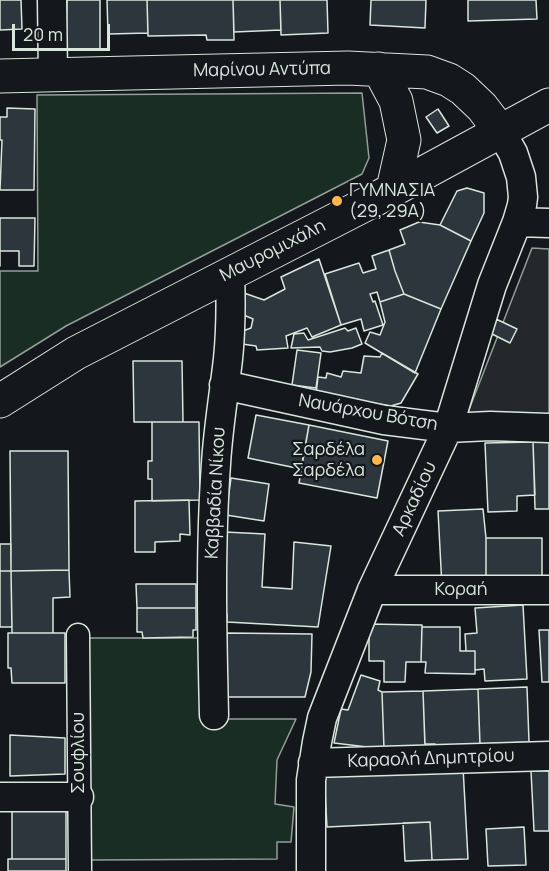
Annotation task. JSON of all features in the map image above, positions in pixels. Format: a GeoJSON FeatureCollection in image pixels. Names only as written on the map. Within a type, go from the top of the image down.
{"type":"FeatureCollection","features":[{"type":"Feature","properties":{"kind":"street"},"geometry":{"type":"LineString","coordinates":[[52,0],[53,75]]}},
{"type":"Feature","properties":{"kind":"street","name":"Μαρίνου Αντύπα"},"geometry":{"type":"LineString","coordinates":[[0,76],[348,68],[427,72],[449,80],[463,89],[482,107],[501,132]]}},
{"type":"Feature","properties":{"kind":"street"},"geometry":{"type":"LineString","coordinates":[[379,69],[396,101],[404,140],[393,189]]}},
{"type":"Feature","properties":{"kind":"street","name":"Μαυρομιχάλη"},"geometry":{"type":"LineString","coordinates":[[0,401],[76,353],[393,189],[549,105]]}},
{"type":"Feature","properties":{"kind":"street","name":"Αρκαδίου"},"geometry":{"type":"LineString","coordinates":[[311,871],[310,803],[313,763],[322,718],[372,590],[448,428],[492,285],[517,222],[523,197],[523,184],[513,153],[501,132]]}},
{"type":"Feature","properties":{"kind":"street"},"geometry":{"type":"LineString","coordinates":[[517,222],[549,222]]}},
{"type":"Feature","properties":{"kind":"street","name":"Καββαδία Νίκου"},"geometry":{"type":"LineString","coordinates":[[214,715],[213,518],[218,436],[228,360],[231,312],[230,273]]}},
{"type":"Feature","properties":{"kind":"street","name":"Ναυάρχου Βότση"},"geometry":{"type":"LineString","coordinates":[[224,385],[365,416],[448,428],[490,426],[549,428]]}},
{"type":"Feature","properties":{"kind":"street","name":"Κοραή"},"geometry":{"type":"LineString","coordinates":[[372,590],[549,590]]}},
{"type":"Feature","properties":{"kind":"street","name":"Σουφλίου"},"geometry":{"type":"LineString","coordinates":[[78,634],[80,871]]}},
{"type":"Feature","properties":{"kind":"street","name":"Καραολή Δημητρίου"},"geometry":{"type":"LineString","coordinates":[[313,763],[549,756]]}},
{"type":"Feature","properties":{"kind":"street"},"geometry":{"type":"LineString","coordinates":[[0,797],[79,797]]}},
{"type":"Feature","properties":{"kind":"green space"},"geometry":{"type":"Polygon","coordinates":[[[362,93],[369,158],[362,174],[66,326],[0,367],[0,271],[38,271],[37,95],[362,93]]]}},
{"type":"Feature","properties":{"kind":"green space"},"geometry":{"type":"Polygon","coordinates":[[[89,638],[202,638],[205,719],[296,719],[277,760],[275,804],[294,807],[291,842],[277,842],[277,859],[90,860],[89,638]]]}},
{"type":"Feature","properties":{"kind":"shaded area"},"geometry":{"type":"Polygon","coordinates":[[[532,248],[549,249],[549,422],[465,420],[532,248]]]}},
{"type":"Feature","properties":{"kind":"building"},"geometry":{"type":"Polygon","coordinates":[[[0,0],[21,0],[22,29],[0,30],[0,0]]]}},
{"type":"Feature","properties":{"kind":"building"},"geometry":{"type":"Polygon","coordinates":[[[67,0],[100,0],[100,50],[66,49],[67,0]]]}},
{"type":"Feature","properties":{"kind":"building"},"geometry":{"type":"Polygon","coordinates":[[[107,0],[147,0],[148,33],[108,34],[107,0]]]}},
{"type":"Feature","properties":{"kind":"building"},"geometry":{"type":"Polygon","coordinates":[[[147,0],[233,0],[234,40],[207,40],[206,35],[148,36],[147,0]]]}},
{"type":"Feature","properties":{"kind":"building"},"geometry":{"type":"Polygon","coordinates":[[[233,0],[280,0],[281,30],[234,32],[233,0]]]}},
{"type":"Feature","properties":{"kind":"building"},"geometry":{"type":"Polygon","coordinates":[[[280,0],[327,0],[328,33],[281,35],[280,0]]]}},
{"type":"Feature","properties":{"kind":"building"},"geometry":{"type":"Polygon","coordinates":[[[371,0],[426,0],[425,28],[370,25],[371,0]]]}},
{"type":"Feature","properties":{"kind":"building"},"geometry":{"type":"Polygon","coordinates":[[[468,0],[536,0],[537,19],[468,21],[468,0]]]}},
{"type":"Feature","properties":{"kind":"building"},"geometry":{"type":"Polygon","coordinates":[[[7,108],[35,109],[34,190],[0,190],[2,140],[0,140],[0,117],[7,117],[7,108]]]}},
{"type":"Feature","properties":{"kind":"building"},"geometry":{"type":"Polygon","coordinates":[[[438,109],[449,126],[437,133],[426,117],[438,109]]]}},
{"type":"Feature","properties":{"kind":"building"},"geometry":{"type":"Polygon","coordinates":[[[467,188],[484,193],[484,213],[471,241],[440,225],[457,191],[467,188]]]}},
{"type":"Feature","properties":{"kind":"building"},"geometry":{"type":"Polygon","coordinates":[[[0,218],[35,218],[34,266],[19,266],[19,251],[0,251],[0,218]]]}},
{"type":"Feature","properties":{"kind":"building"},"geometry":{"type":"Polygon","coordinates":[[[419,222],[440,225],[471,241],[441,309],[404,294],[389,250],[405,244],[400,230],[419,222]]]}},
{"type":"Feature","properties":{"kind":"building"},"geometry":{"type":"Polygon","coordinates":[[[389,250],[404,294],[380,302],[377,292],[370,294],[373,302],[375,301],[383,325],[364,331],[361,319],[341,325],[325,274],[359,263],[363,273],[376,269],[372,256],[389,250]]]}},
{"type":"Feature","properties":{"kind":"building"},"geometry":{"type":"Polygon","coordinates":[[[319,259],[341,325],[312,337],[307,328],[286,336],[288,348],[257,350],[256,346],[242,344],[243,331],[251,328],[253,319],[239,313],[244,293],[264,300],[285,289],[281,277],[319,259]]]}},
{"type":"Feature","properties":{"kind":"building"},"geometry":{"type":"Polygon","coordinates":[[[404,294],[441,309],[415,373],[365,343],[370,332],[380,335],[385,322],[380,302],[404,294]]]}},
{"type":"Feature","properties":{"kind":"building"},"geometry":{"type":"Polygon","coordinates":[[[496,319],[517,329],[510,343],[490,333],[496,319]]]}},
{"type":"Feature","properties":{"kind":"building"},"geometry":{"type":"Polygon","coordinates":[[[345,328],[348,331],[356,328],[362,344],[330,352],[322,351],[320,347],[291,348],[294,334],[304,333],[308,340],[345,328]]]}},
{"type":"Feature","properties":{"kind":"building"},"geometry":{"type":"Polygon","coordinates":[[[297,350],[321,353],[316,388],[292,385],[297,350]]]}},
{"type":"Feature","properties":{"kind":"building"},"geometry":{"type":"Polygon","coordinates":[[[382,353],[418,374],[401,403],[391,406],[316,394],[318,377],[326,378],[327,373],[341,377],[343,371],[361,373],[364,356],[380,357],[382,353]]]}},
{"type":"Feature","properties":{"kind":"building"},"geometry":{"type":"Polygon","coordinates":[[[133,361],[182,361],[183,422],[134,422],[133,361]]]}},
{"type":"Feature","properties":{"kind":"building"},"geometry":{"type":"Polygon","coordinates":[[[256,415],[309,425],[301,469],[248,458],[256,415]]]}},
{"type":"Feature","properties":{"kind":"building"},"geometry":{"type":"Polygon","coordinates":[[[152,422],[199,422],[200,500],[152,501],[152,479],[148,479],[148,461],[152,461],[152,422]]]}},
{"type":"Feature","properties":{"kind":"building"},"geometry":{"type":"Polygon","coordinates":[[[309,425],[388,441],[377,498],[299,483],[309,425]]]}},
{"type":"Feature","properties":{"kind":"building"},"geometry":{"type":"Polygon","coordinates":[[[549,441],[549,509],[535,509],[533,442],[549,441]]]}},
{"type":"Feature","properties":{"kind":"building"},"geometry":{"type":"Polygon","coordinates":[[[533,442],[535,495],[517,496],[517,511],[488,512],[485,443],[533,442]]]}},
{"type":"Feature","properties":{"kind":"building"},"geometry":{"type":"Polygon","coordinates":[[[10,451],[68,451],[69,570],[11,571],[10,451]]]}},
{"type":"Feature","properties":{"kind":"building"},"geometry":{"type":"Polygon","coordinates":[[[231,478],[269,484],[264,521],[226,515],[231,478]]]}},
{"type":"Feature","properties":{"kind":"building"},"geometry":{"type":"Polygon","coordinates":[[[189,500],[190,535],[180,534],[180,541],[155,542],[155,552],[135,552],[135,501],[189,500]]]}},
{"type":"Feature","properties":{"kind":"building"},"geometry":{"type":"Polygon","coordinates":[[[483,509],[486,579],[442,587],[438,511],[483,509]]]}},
{"type":"Feature","properties":{"kind":"building"},"geometry":{"type":"Polygon","coordinates":[[[225,532],[265,534],[262,587],[292,589],[294,542],[331,546],[318,627],[227,622],[227,614],[221,614],[225,532]]]}},
{"type":"Feature","properties":{"kind":"building"},"geometry":{"type":"Polygon","coordinates":[[[486,538],[542,538],[542,579],[486,579],[486,538]]]}},
{"type":"Feature","properties":{"kind":"building"},"geometry":{"type":"Polygon","coordinates":[[[0,544],[11,544],[11,571],[0,571],[0,544]]]}},
{"type":"Feature","properties":{"kind":"building"},"geometry":{"type":"Polygon","coordinates":[[[69,570],[70,597],[53,598],[53,633],[12,633],[11,571],[69,570]]]}},
{"type":"Feature","properties":{"kind":"building"},"geometry":{"type":"Polygon","coordinates":[[[0,571],[11,571],[12,627],[0,627],[0,571]]]}},
{"type":"Feature","properties":{"kind":"building"},"geometry":{"type":"Polygon","coordinates":[[[136,584],[196,584],[196,608],[137,608],[136,584]]]}},
{"type":"Feature","properties":{"kind":"building"},"geometry":{"type":"Polygon","coordinates":[[[523,605],[527,679],[485,681],[484,669],[475,670],[475,651],[466,651],[465,634],[477,633],[475,608],[523,605]]]}},
{"type":"Feature","properties":{"kind":"building"},"geometry":{"type":"Polygon","coordinates":[[[137,608],[196,608],[196,630],[193,630],[193,637],[143,638],[142,632],[137,632],[137,608]]]}},
{"type":"Feature","properties":{"kind":"building"},"geometry":{"type":"Polygon","coordinates":[[[369,624],[422,625],[421,662],[406,662],[405,682],[384,682],[384,661],[369,661],[369,624]]]}},
{"type":"Feature","properties":{"kind":"building"},"geometry":{"type":"Polygon","coordinates":[[[422,627],[460,627],[460,651],[475,651],[475,674],[425,673],[426,662],[421,662],[422,627]]]}},
{"type":"Feature","properties":{"kind":"building"},"geometry":{"type":"Polygon","coordinates":[[[539,630],[549,630],[549,682],[542,682],[539,630]]]}},
{"type":"Feature","properties":{"kind":"building"},"geometry":{"type":"Polygon","coordinates":[[[8,633],[65,633],[65,683],[12,683],[11,668],[8,668],[8,633]]]}},
{"type":"Feature","properties":{"kind":"building"},"geometry":{"type":"Polygon","coordinates":[[[227,633],[312,634],[311,672],[305,697],[227,697],[227,633]]]}},
{"type":"Feature","properties":{"kind":"building"},"geometry":{"type":"Polygon","coordinates":[[[361,675],[380,681],[378,690],[382,692],[384,749],[334,743],[341,709],[348,710],[361,675]]]}},
{"type":"Feature","properties":{"kind":"building"},"geometry":{"type":"Polygon","coordinates":[[[527,687],[529,742],[480,744],[478,689],[527,687]]]}},
{"type":"Feature","properties":{"kind":"building"},"geometry":{"type":"Polygon","coordinates":[[[478,689],[480,746],[435,748],[435,744],[425,744],[423,691],[478,689]]]}},
{"type":"Feature","properties":{"kind":"building"},"geometry":{"type":"Polygon","coordinates":[[[423,691],[425,748],[384,749],[382,692],[423,691]]]}},
{"type":"Feature","properties":{"kind":"building"},"geometry":{"type":"Polygon","coordinates":[[[10,735],[65,738],[65,774],[10,776],[10,735]]]}},
{"type":"Feature","properties":{"kind":"building"},"geometry":{"type":"Polygon","coordinates":[[[463,767],[468,859],[432,860],[430,822],[327,827],[324,773],[463,767]]]}},
{"type":"Feature","properties":{"kind":"building"},"geometry":{"type":"Polygon","coordinates":[[[531,771],[549,771],[549,831],[534,831],[531,771]]]}},
{"type":"Feature","properties":{"kind":"building"},"geometry":{"type":"Polygon","coordinates":[[[12,802],[66,802],[66,859],[12,859],[12,802]]]}},
{"type":"Feature","properties":{"kind":"building"},"geometry":{"type":"Polygon","coordinates":[[[430,822],[432,860],[405,861],[403,823],[430,822]]]}},
{"type":"Feature","properties":{"kind":"building"},"geometry":{"type":"Polygon","coordinates":[[[524,827],[526,865],[488,866],[486,829],[524,827]]]}},
{"type":"Feature","properties":{"kind":"building"},"geometry":{"type":"Polygon","coordinates":[[[8,859],[66,859],[66,871],[8,871],[8,859]]]}},
{"type":"Feature","properties":{"kind":"place","name":"ΓΥΜΝΑΣΙΑ (29, 29Α)"},"geometry":{"type":"Point","coordinates":[337,201]}},
{"type":"Feature","properties":{"kind":"place","name":"Σαρδέλα Σαρδέλα"},"geometry":{"type":"Point","coordinates":[377,460]}}]}
